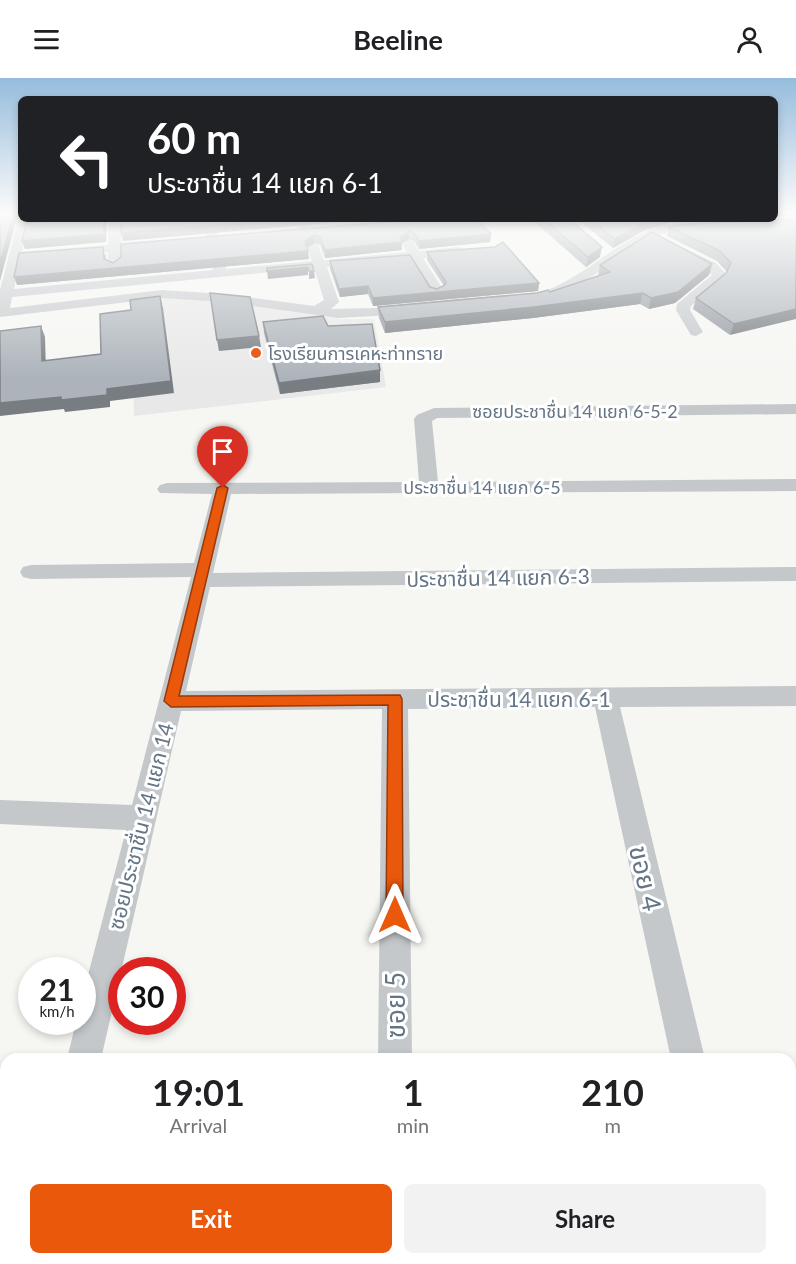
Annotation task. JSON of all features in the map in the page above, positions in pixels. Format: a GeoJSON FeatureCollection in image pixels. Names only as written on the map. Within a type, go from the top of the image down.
{"type":"FeatureCollection","features":[{"type":"Feature","properties":{"kind":"street"},"geometry":{"type":"LineString","coordinates":[[8,267],[1,313],[151,295],[224,298],[352,315],[429,308]]}},
{"type":"Feature","properties":{"kind":"street"},"geometry":{"type":"LineString","coordinates":[[114,267],[114,283]]}},
{"type":"Feature","properties":{"kind":"street"},"geometry":{"type":"LineString","coordinates":[[219,267],[224,298]]}},
{"type":"Feature","properties":{"kind":"street"},"geometry":{"type":"LineString","coordinates":[[3,293],[283,267]]}},
{"type":"Feature","properties":{"kind":"street"},"geometry":{"type":"LineString","coordinates":[[321,267],[332,302]]}},
{"type":"Feature","properties":{"kind":"street"},"geometry":{"type":"LineString","coordinates":[[422,267],[437,291]]}},
{"type":"Feature","properties":{"kind":"street"},"geometry":{"type":"LineString","coordinates":[[524,299],[557,293],[591,267]]}},
{"type":"Feature","properties":{"kind":"street"},"geometry":{"type":"LineString","coordinates":[[696,332],[683,310],[684,304],[717,278],[719,274],[712,267]]}},
{"type":"Feature","properties":{"kind":"street"},"geometry":{"type":"LineString","coordinates":[[316,311],[332,302],[378,297]]}},
{"type":"Feature","properties":{"kind":"street","name":"ซอยประชาชื่น 14 แยก 6-5-2"},"geometry":{"type":"LineString","coordinates":[[429,487],[423,419],[434,413],[796,410]]}},
{"type":"Feature","properties":{"kind":"street","name":"ประชาชื่น 14 แยก 6-5"},"geometry":{"type":"LineString","coordinates":[[167,489],[796,485]]}},
{"type":"Feature","properties":{"kind":"street","name":"ซอยประชาชื่น 14 แยก 14"},"geometry":{"type":"LineString","coordinates":[[85,1053],[223,488]]}},
{"type":"Feature","properties":{"kind":"street","name":"ประชาชื่น 14 แยก 6-3"},"geometry":{"type":"LineString","coordinates":[[31,572],[201,575],[796,574]]}},
{"type":"Feature","properties":{"kind":"street","name":"ประชาชื่น 14 แยก 6-1"},"geometry":{"type":"LineString","coordinates":[[171,701],[796,696]]}},
{"type":"Feature","properties":{"kind":"street","name":"ขอย 4"},"geometry":{"type":"LineString","coordinates":[[605,698],[687,1053]]}},
{"type":"Feature","properties":{"kind":"street","name":"ฃอย 5"},"geometry":{"type":"LineString","coordinates":[[395,699],[395,1053]]}},
{"type":"Feature","properties":{"kind":"street"},"geometry":{"type":"LineString","coordinates":[[0,812],[142,818]]}},
{"type":"Feature","properties":{"kind":"shaded area","name":"โรงเรียนการเคหะท่าทราย"},"geometry":{"type":"Polygon","coordinates":[[[160,297],[203,299],[342,319],[374,319],[386,387],[134,416],[131,300],[160,297]]]}},
{"type":"Feature","properties":{"kind":"building"},"geometry":{"type":"Polygon","coordinates":[[[16,267],[123,267],[14,277],[16,267]]]}},
{"type":"Feature","properties":{"kind":"building"},"geometry":{"type":"Polygon","coordinates":[[[274,267],[304,267],[267,271],[267,268],[274,267]]]}},
{"type":"Feature","properties":{"kind":"building"},"geometry":{"type":"Polygon","coordinates":[[[332,267],[418,267],[430,287],[437,289],[446,282],[437,267],[525,267],[539,283],[373,298],[368,286],[339,289],[332,267]]]}},
{"type":"Feature","properties":{"kind":"building"},"geometry":{"type":"Polygon","coordinates":[[[603,267],[708,267],[678,292],[651,298],[643,293],[385,322],[378,307],[537,293],[548,290],[550,292],[610,272],[603,267]]]}},
{"type":"Feature","properties":{"kind":"building"},"geometry":{"type":"Polygon","coordinates":[[[729,267],[796,267],[796,309],[734,324],[696,298],[726,273],[729,267]]]}},
{"type":"Feature","properties":{"kind":"building"},"geometry":{"type":"Polygon","coordinates":[[[210,293],[250,297],[259,336],[217,340],[210,293]]]}},
{"type":"Feature","properties":{"kind":"building"},"geometry":{"type":"Polygon","coordinates":[[[160,296],[171,381],[107,389],[107,395],[0,403],[0,331],[41,326],[42,361],[101,354],[100,314],[131,310],[130,300],[160,296]]]}},
{"type":"Feature","properties":{"kind":"building"},"geometry":{"type":"Polygon","coordinates":[[[323,316],[328,326],[372,324],[380,370],[279,383],[263,322],[323,316]]]}},
{"type":"Feature","properties":{"kind":"place","name":"โรงเรียนการเคหะท่าทราย"},"geometry":{"type":"Point","coordinates":[256,353]}},
{"type":"Feature","properties":{"kind":"route"},"geometry":{"type":"LineString","coordinates":[[223,488],[171,701],[395,699],[395,915]]}}]}
